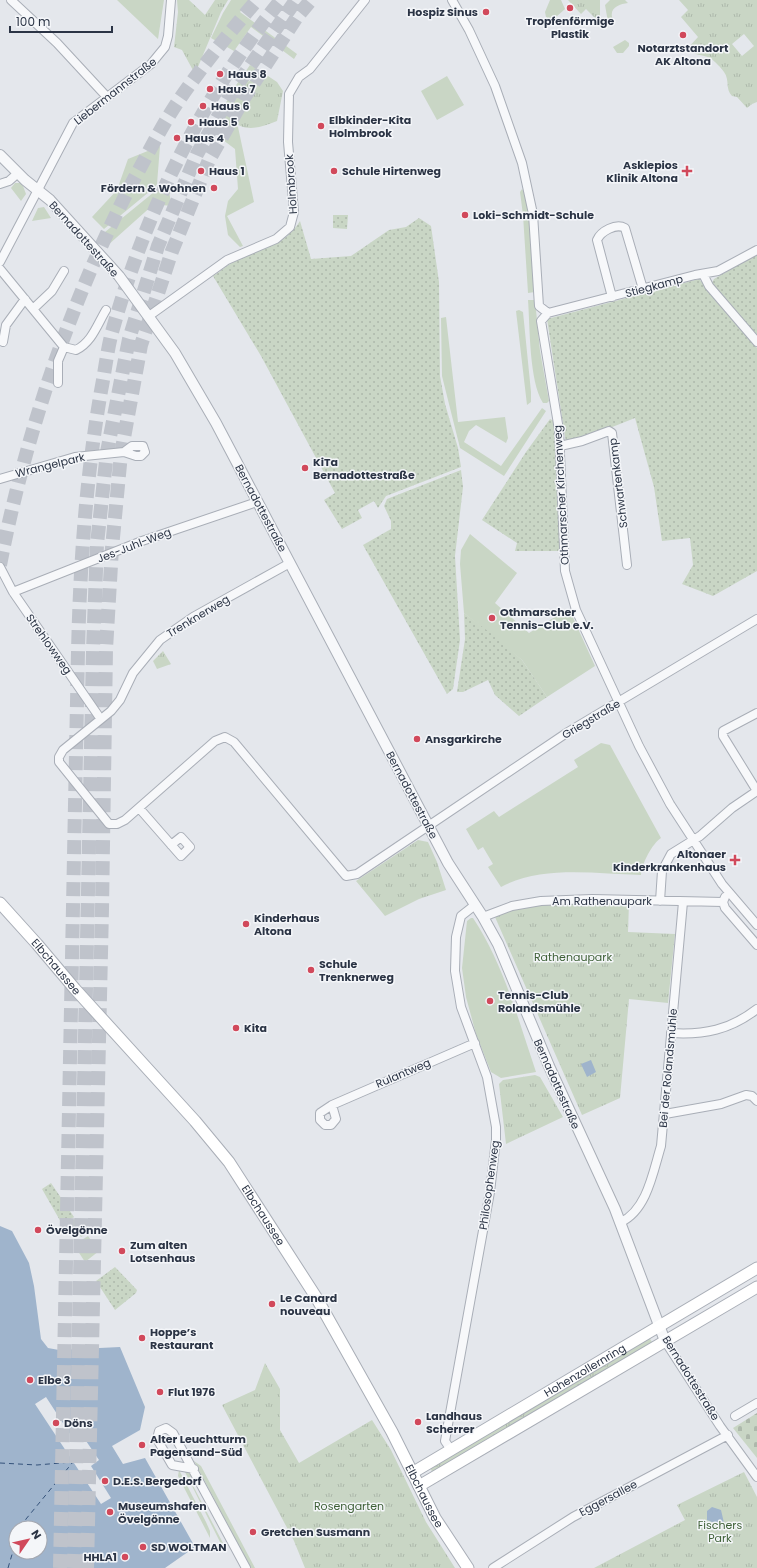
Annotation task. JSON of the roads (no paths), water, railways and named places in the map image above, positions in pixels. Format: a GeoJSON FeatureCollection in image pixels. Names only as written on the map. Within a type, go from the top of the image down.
{"type":"FeatureCollection","features":[{"type":"Feature","properties":{"kind":"main road","name":"Elbchaussee"},"geometry":{"type":"LineString","coordinates":[[0,903],[75,989],[204,1130],[228,1162],[309,1285],[381,1412],[442,1529],[468,1568]]}},
{"type":"Feature","properties":{"kind":"main road","name":"Hohenzollernring"},"geometry":{"type":"LineString","coordinates":[[412,1473],[757,1268]]}},
{"type":"Feature","properties":{"kind":"main road","name":"Hohenzollernring"},"geometry":{"type":"LineString","coordinates":[[419,1486],[757,1287]]}},
{"type":"Feature","properties":{"kind":"street"},"geometry":{"type":"LineString","coordinates":[[10,0],[60,46],[107,97]]}},
{"type":"Feature","properties":{"kind":"street","name":"Liebermannstraße"},"geometry":{"type":"LineString","coordinates":[[0,262],[68,130],[78,119],[151,64],[164,47],[168,36],[171,0]]}},
{"type":"Feature","properties":{"kind":"street","name":"Holmbrook"},"geometry":{"type":"LineString","coordinates":[[149,316],[227,260],[276,239],[290,227],[294,212],[288,142],[289,94],[299,77],[310,69],[365,0]]}},
{"type":"Feature","properties":{"kind":"street"},"geometry":{"type":"LineString","coordinates":[[452,0],[470,30],[495,86],[522,163],[533,214],[539,306],[548,313]]}},
{"type":"Feature","properties":{"kind":"street","name":"Bernadottestraße"},"geometry":{"type":"LineString","coordinates":[[0,155],[18,173],[38,189],[100,254],[149,316],[190,378],[430,826],[448,863],[476,905],[498,944],[544,1056],[620,1222],[666,1341],[757,1477]]}},
{"type":"Feature","properties":{"kind":"street"},"geometry":{"type":"LineString","coordinates":[[0,184],[9,181],[18,173]]}},
{"type":"Feature","properties":{"kind":"street"},"geometry":{"type":"LineString","coordinates":[[612,297],[598,240],[601,234],[610,229],[621,226],[625,228],[643,289]]}},
{"type":"Feature","properties":{"kind":"street","name":"Stiegkamp"},"geometry":{"type":"LineString","coordinates":[[548,313],[724,269],[757,250]]}},
{"type":"Feature","properties":{"kind":"street"},"geometry":{"type":"LineString","coordinates":[[0,269],[64,347],[76,350],[84,346],[106,310]]}},
{"type":"Feature","properties":{"kind":"street"},"geometry":{"type":"LineString","coordinates":[[33,309],[52,291],[64,271]]}},
{"type":"Feature","properties":{"kind":"street"},"geometry":{"type":"LineString","coordinates":[[703,274],[709,286],[757,342]]}},
{"type":"Feature","properties":{"kind":"street"},"geometry":{"type":"LineString","coordinates":[[3,342],[6,325],[25,299]]}},
{"type":"Feature","properties":{"kind":"street","name":"Othmarscher Kirchenweg"},"geometry":{"type":"LineString","coordinates":[[548,313],[541,321],[560,446],[565,567],[569,590],[576,610],[649,766],[692,841],[730,894],[757,925]]}},
{"type":"Feature","properties":{"kind":"street"},"geometry":{"type":"LineString","coordinates":[[58,383],[58,361],[64,347]]}},
{"type":"Feature","properties":{"kind":"street","name":"Schwartenkamp"},"geometry":{"type":"LineString","coordinates":[[560,446],[582,441],[609,430],[612,433],[627,565]]}},
{"type":"Feature","properties":{"kind":"street","name":"Wrangelpark"},"geometry":{"type":"LineString","coordinates":[[0,479],[75,457],[124,452]]}},
{"type":"Feature","properties":{"kind":"street","name":"Jes-Juhl-Weg"},"geometry":{"type":"LineString","coordinates":[[13,592],[142,541],[257,502]]}},
{"type":"Feature","properties":{"kind":"street","name":"Trenknerweg"},"geometry":{"type":"LineString","coordinates":[[290,564],[193,617],[160,640],[133,673],[120,700],[112,711],[100,718],[63,750],[59,757],[59,762],[109,824],[118,824],[139,808],[215,741],[225,737],[234,742],[346,876],[357,874],[430,826]]}},
{"type":"Feature","properties":{"kind":"street","name":"Strehlowweg"},"geometry":{"type":"LineString","coordinates":[[0,567],[13,592],[100,718]]}},
{"type":"Feature","properties":{"kind":"street","name":"Griegstraße"},"geometry":{"type":"LineString","coordinates":[[430,826],[456,806],[568,732],[757,619]]}},
{"type":"Feature","properties":{"kind":"street"},"geometry":{"type":"LineString","coordinates":[[660,901],[662,871],[667,859],[677,850],[692,841],[732,808],[757,791],[723,736],[723,731],[757,713]]}},
{"type":"Feature","properties":{"kind":"street"},"geometry":{"type":"LineString","coordinates":[[139,808],[171,845]]}},
{"type":"Feature","properties":{"kind":"street"},"geometry":{"type":"LineString","coordinates":[[730,894],[723,902],[725,908],[757,945]]}},
{"type":"Feature","properties":{"kind":"street","name":"Am Rathenaupark"},"geometry":{"type":"LineString","coordinates":[[483,917],[512,906],[541,901],[592,899],[723,902]]}},
{"type":"Feature","properties":{"kind":"street","name":"Bei der Rolandsmühle"},"geometry":{"type":"LineString","coordinates":[[620,1222],[629,1218],[638,1209],[651,1179],[661,1146],[683,902]]}},
{"type":"Feature","properties":{"kind":"street","name":"Philosophenweg"},"geometry":{"type":"LineString","coordinates":[[451,1450],[445,1441],[490,1192],[496,1140],[496,1127],[487,1078],[462,1007],[455,971],[456,937],[460,916],[476,905]]}},
{"type":"Feature","properties":{"kind":"street"},"geometry":{"type":"LineString","coordinates":[[671,1032],[695,1033],[716,1031],[739,1022],[757,1009]]}},
{"type":"Feature","properties":{"kind":"street","name":"Rulantweg"},"geometry":{"type":"LineString","coordinates":[[332,1105],[475,1043]]}},
{"type":"Feature","properties":{"kind":"street"},"geometry":{"type":"LineString","coordinates":[[665,1114],[689,1111],[746,1095],[752,1096],[757,1101]]}},
{"type":"Feature","properties":{"kind":"street"},"geometry":{"type":"LineString","coordinates":[[735,1416],[757,1402]]}},
{"type":"Feature","properties":{"kind":"street"},"geometry":{"type":"LineString","coordinates":[[194,1469],[175,1466],[169,1462],[157,1439],[160,1431],[166,1428],[172,1431],[194,1469],[246,1568]]}},
{"type":"Feature","properties":{"kind":"street","name":"Eggersallee"},"geometry":{"type":"LineString","coordinates":[[493,1568],[573,1517],[728,1435]]}},
{"type":"Feature","properties":{"kind":"water"},"geometry":{"type":"Polygon","coordinates":[[[591,1060],[596,1072],[587,1077],[581,1064],[591,1060]]]}},
{"type":"Feature","properties":{"kind":"water"},"geometry":{"type":"Polygon","coordinates":[[[0,1226],[12,1231],[29,1263],[34,1286],[41,1339],[48,1348],[59,1350],[120,1347],[145,1407],[140,1430],[112,1446],[123,1464],[145,1458],[195,1547],[165,1568],[0,1568],[0,1226]]]}},
{"type":"Feature","properties":{"kind":"water"},"geometry":{"type":"Polygon","coordinates":[[[712,1507],[721,1510],[724,1523],[722,1526],[707,1520],[707,1511],[712,1507]]]}},
{"type":"Feature","properties":{"kind":"tunnel"},"geometry":{"type":"LineString","coordinates":[[0,565],[23,465],[37,416],[53,367],[90,271],[134,179],[173,109],[207,61],[257,0]]}},
{"type":"Feature","properties":{"kind":"tunnel"},"geometry":{"type":"LineString","coordinates":[[60,1568],[79,619],[82,553],[91,456],[107,354],[112,332],[126,287],[159,199],[201,116],[252,37],[281,0]]}},
{"type":"Feature","properties":{"kind":"tunnel"},"geometry":{"type":"LineString","coordinates":[[74,1568],[93,650],[97,544],[107,452],[129,339],[158,246],[197,154],[232,92],[296,0]]}},
{"type":"Feature","properties":{"kind":"tunnel"},"geometry":{"type":"LineString","coordinates":[[87,1568],[102,909],[106,649],[112,548],[121,454],[141,345],[172,251],[209,160],[244,98],[297,17],[311,0]]}},
{"type":"Feature","properties":{"kind":"place","name":"Tropfenförmige Plastik"},"geometry":{"type":"Point","coordinates":[570,8]}},
{"type":"Feature","properties":{"kind":"place","name":"Hospiz Sinus"},"geometry":{"type":"Point","coordinates":[486,12]}},
{"type":"Feature","properties":{"kind":"place","name":"Notarztstandort AK Altona"},"geometry":{"type":"Point","coordinates":[683,35]}},
{"type":"Feature","properties":{"kind":"place","name":"Haus 8"},"geometry":{"type":"Point","coordinates":[220,74]}},
{"type":"Feature","properties":{"kind":"place","name":"Haus 7"},"geometry":{"type":"Point","coordinates":[210,89]}},
{"type":"Feature","properties":{"kind":"place","name":"Haus 6"},"geometry":{"type":"Point","coordinates":[203,106]}},
{"type":"Feature","properties":{"kind":"place","name":"Haus 5"},"geometry":{"type":"Point","coordinates":[191,122]}},
{"type":"Feature","properties":{"kind":"place","name":"Elbkinder-Kita Holmbrook"},"geometry":{"type":"Point","coordinates":[321,126]}},
{"type":"Feature","properties":{"kind":"place","name":"Haus 4"},"geometry":{"type":"Point","coordinates":[177,138]}},
{"type":"Feature","properties":{"kind":"place","name":"Haus 1"},"geometry":{"type":"Point","coordinates":[201,171]}},
{"type":"Feature","properties":{"kind":"place","name":"Schule Hirtenweg"},"geometry":{"type":"Point","coordinates":[334,171]}},
{"type":"Feature","properties":{"kind":"place","name":"Asklepios Klinik Altona"},"geometry":{"type":"Point","coordinates":[687,171]}},
{"type":"Feature","properties":{"kind":"place","name":"Fördern & Wohnen"},"geometry":{"type":"Point","coordinates":[214,188]}},
{"type":"Feature","properties":{"kind":"place","name":"Loki-Schmidt-Schule"},"geometry":{"type":"Point","coordinates":[465,215]}},
{"type":"Feature","properties":{"kind":"place","name":"KiTa Bernadottestraße"},"geometry":{"type":"Point","coordinates":[305,468]}},
{"type":"Feature","properties":{"kind":"place","name":"Othmarscher Tennis-Club e.V."},"geometry":{"type":"Point","coordinates":[492,618]}},
{"type":"Feature","properties":{"kind":"place","name":"Ansgarkirche"},"geometry":{"type":"Point","coordinates":[417,739]}},
{"type":"Feature","properties":{"kind":"place","name":"Altonaer Kinderkrankenhaus"},"geometry":{"type":"Point","coordinates":[735,860]}},
{"type":"Feature","properties":{"kind":"place","name":"Kinderhaus Altona"},"geometry":{"type":"Point","coordinates":[246,924]}},
{"type":"Feature","properties":{"kind":"place","name":"Schule Trenknerweg"},"geometry":{"type":"Point","coordinates":[311,970]}},
{"type":"Feature","properties":{"kind":"place","name":"Tennis-Club Rolandsmühle"},"geometry":{"type":"Point","coordinates":[490,1001]}},
{"type":"Feature","properties":{"kind":"place","name":"Kita"},"geometry":{"type":"Point","coordinates":[236,1028]}},
{"type":"Feature","properties":{"kind":"place","name":"Övelgönne"},"geometry":{"type":"Point","coordinates":[38,1230]}},
{"type":"Feature","properties":{"kind":"place","name":"Zum alten Lotsenhaus"},"geometry":{"type":"Point","coordinates":[122,1251]}},
{"type":"Feature","properties":{"kind":"place","name":"Le Canard nouveau"},"geometry":{"type":"Point","coordinates":[272,1304]}},
{"type":"Feature","properties":{"kind":"place","name":"Hoppe’s Restaurant"},"geometry":{"type":"Point","coordinates":[142,1338]}},
{"type":"Feature","properties":{"kind":"place","name":"Elbe 3"},"geometry":{"type":"Point","coordinates":[30,1380]}},
{"type":"Feature","properties":{"kind":"place","name":"Flut 1976"},"geometry":{"type":"Point","coordinates":[160,1392]}},
{"type":"Feature","properties":{"kind":"place","name":"Landhaus Scherrer"},"geometry":{"type":"Point","coordinates":[418,1422]}},
{"type":"Feature","properties":{"kind":"place","name":"Döns"},"geometry":{"type":"Point","coordinates":[56,1423]}},
{"type":"Feature","properties":{"kind":"place","name":"Alter Leuchtturm Pagensand-Süd"},"geometry":{"type":"Point","coordinates":[142,1445]}},
{"type":"Feature","properties":{"kind":"place","name":"D.E.S. Bergedorf"},"geometry":{"type":"Point","coordinates":[105,1481]}},
{"type":"Feature","properties":{"kind":"place","name":"Museumshafen Övelgönne"},"geometry":{"type":"Point","coordinates":[110,1512]}},
{"type":"Feature","properties":{"kind":"place","name":"Gretchen Susmann"},"geometry":{"type":"Point","coordinates":[253,1532]}},
{"type":"Feature","properties":{"kind":"place","name":"SD WOLTMAN"},"geometry":{"type":"Point","coordinates":[143,1547]}},
{"type":"Feature","properties":{"kind":"place","name":"HHLA1"},"geometry":{"type":"Point","coordinates":[125,1557]}},
{"type":"Feature","properties":{"kind":"park label","name":"Rathenaupark"},"geometry":{"type":"Point","coordinates":[573,957]}},
{"type":"Feature","properties":{"kind":"park label","name":"Rosengarten"},"geometry":{"type":"Point","coordinates":[349,1506]}},
{"type":"Feature","properties":{"kind":"park label","name":"Fischers Park"},"geometry":{"type":"Point","coordinates":[720,1531]}}]}
